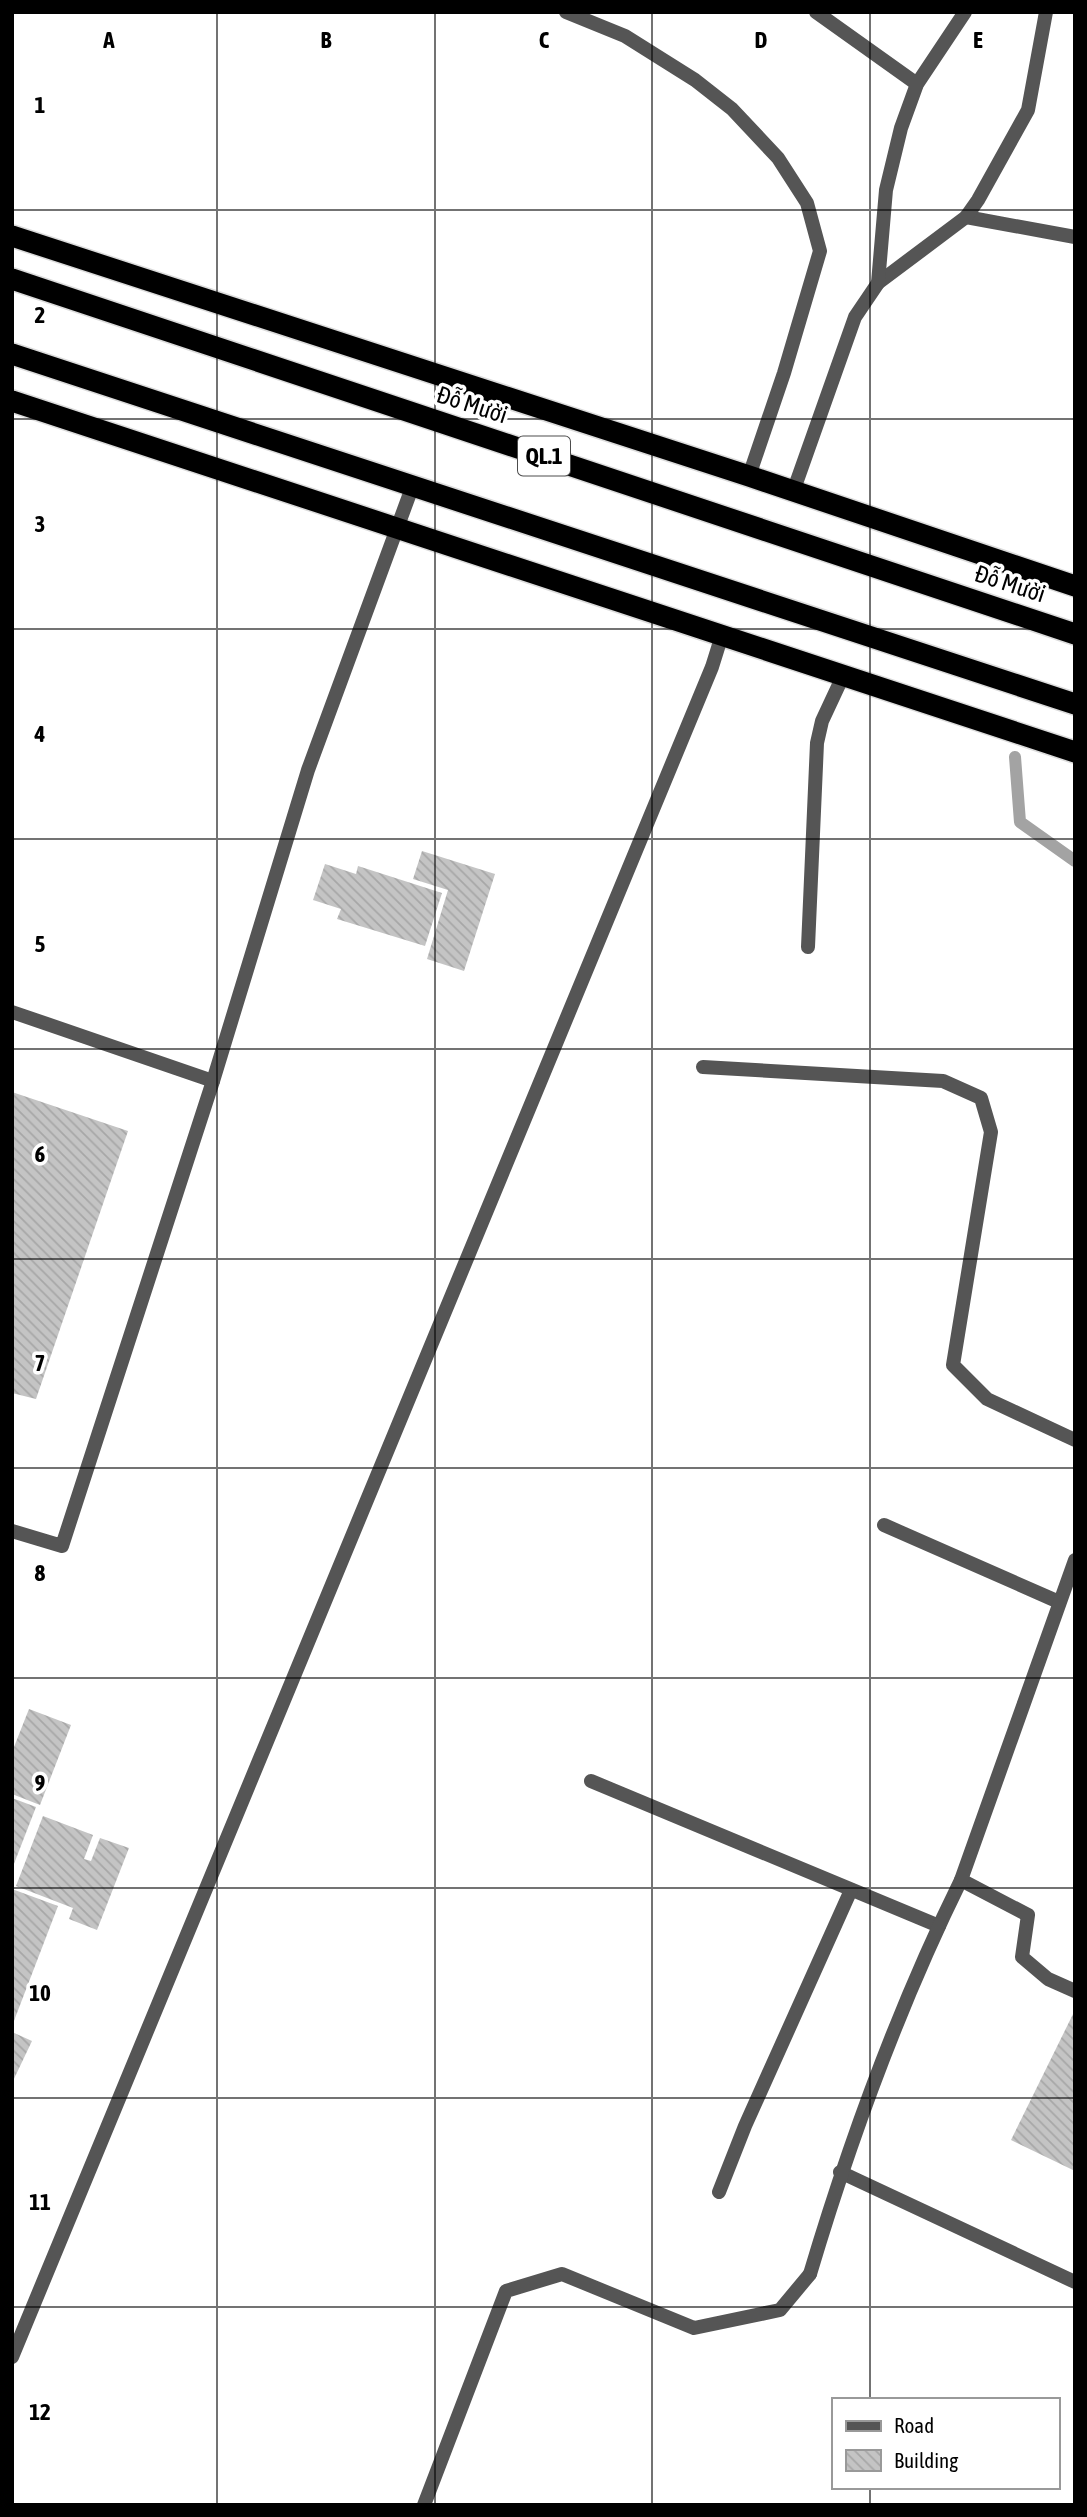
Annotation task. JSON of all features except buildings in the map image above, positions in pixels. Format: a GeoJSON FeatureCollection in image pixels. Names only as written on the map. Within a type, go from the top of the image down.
{"type":"FeatureCollection","features":[{"type":"Feature","properties":{"kind":"highway","name":"Đỗ Mười"},"geometry":{"type":"LineString","coordinates":[[12,236],[749,476],[1075,586]]}},
{"type":"Feature","properties":{"kind":"highway","name":"Đỗ Mười"},"geometry":{"type":"LineString","coordinates":[[12,279],[1075,634]]}},
{"type":"Feature","properties":{"kind":"highway"},"geometry":{"type":"LineString","coordinates":[[12,354],[1075,704]]}},
{"type":"Feature","properties":{"kind":"highway"},"geometry":{"type":"LineString","coordinates":[[12,401],[1075,752]]}},
{"type":"Feature","properties":{"kind":"street"},"geometry":{"type":"LineString","coordinates":[[566,12],[625,36],[695,80],[732,109],[778,158],[807,203],[820,251],[784,373],[749,476]]}},
{"type":"Feature","properties":{"kind":"street"},"geometry":{"type":"LineString","coordinates":[[878,283],[886,190],[901,128],[918,84],[965,12]]}},
{"type":"Feature","properties":{"kind":"street"},"geometry":{"type":"LineString","coordinates":[[793,492],[855,317],[878,283],[966,217],[1028,110],[1046,12]]}},
{"type":"Feature","properties":{"kind":"street"},"geometry":{"type":"LineString","coordinates":[[819,14],[918,84]]}},
{"type":"Feature","properties":{"kind":"street"},"geometry":{"type":"LineString","coordinates":[[966,217],[1075,237]]}},
{"type":"Feature","properties":{"kind":"street"},"geometry":{"type":"LineString","coordinates":[[12,1531],[62,1546],[213,1080],[308,770],[413,485]]}},
{"type":"Feature","properties":{"kind":"street"},"geometry":{"type":"LineString","coordinates":[[12,2357],[712,667],[722,635]]}},
{"type":"Feature","properties":{"kind":"street"},"geometry":{"type":"LineString","coordinates":[[808,947],[817,743],[822,721],[843,676]]}},
{"type":"Feature","properties":{"kind":"street"},"geometry":{"type":"LineString","coordinates":[[12,1012],[213,1080]]}},
{"type":"Feature","properties":{"kind":"street"},"geometry":{"type":"LineString","coordinates":[[703,1067],[943,1080],[981,1098],[991,1132],[953,1365],[987,1399],[1075,1440]]}},
{"type":"Feature","properties":{"kind":"street"},"geometry":{"type":"LineString","coordinates":[[884,1525],[1059,1602]]}},
{"type":"Feature","properties":{"kind":"street"},"geometry":{"type":"LineString","coordinates":[[424,2505],[506,2291],[562,2274],[694,2328],[780,2311],[810,2274],[840,2172],[939,1926],[961,1880],[1075,1560]]}},
{"type":"Feature","properties":{"kind":"street"},"geometry":{"type":"LineString","coordinates":[[590,1781],[939,1926]]}},
{"type":"Feature","properties":{"kind":"street"},"geometry":{"type":"LineString","coordinates":[[961,1880],[1028,1915],[1022,1958],[1048,1979],[1075,1991]]}},
{"type":"Feature","properties":{"kind":"street"},"geometry":{"type":"LineString","coordinates":[[719,2192],[745,2126],[851,1890]]}},
{"type":"Feature","properties":{"kind":"street"},"geometry":{"type":"LineString","coordinates":[[840,2172],[1075,2282]]}},
{"type":"Feature","properties":{"kind":"waterway"},"geometry":{"type":"LineString","coordinates":[[1015,757],[1020,822],[1075,861]]}}]}
